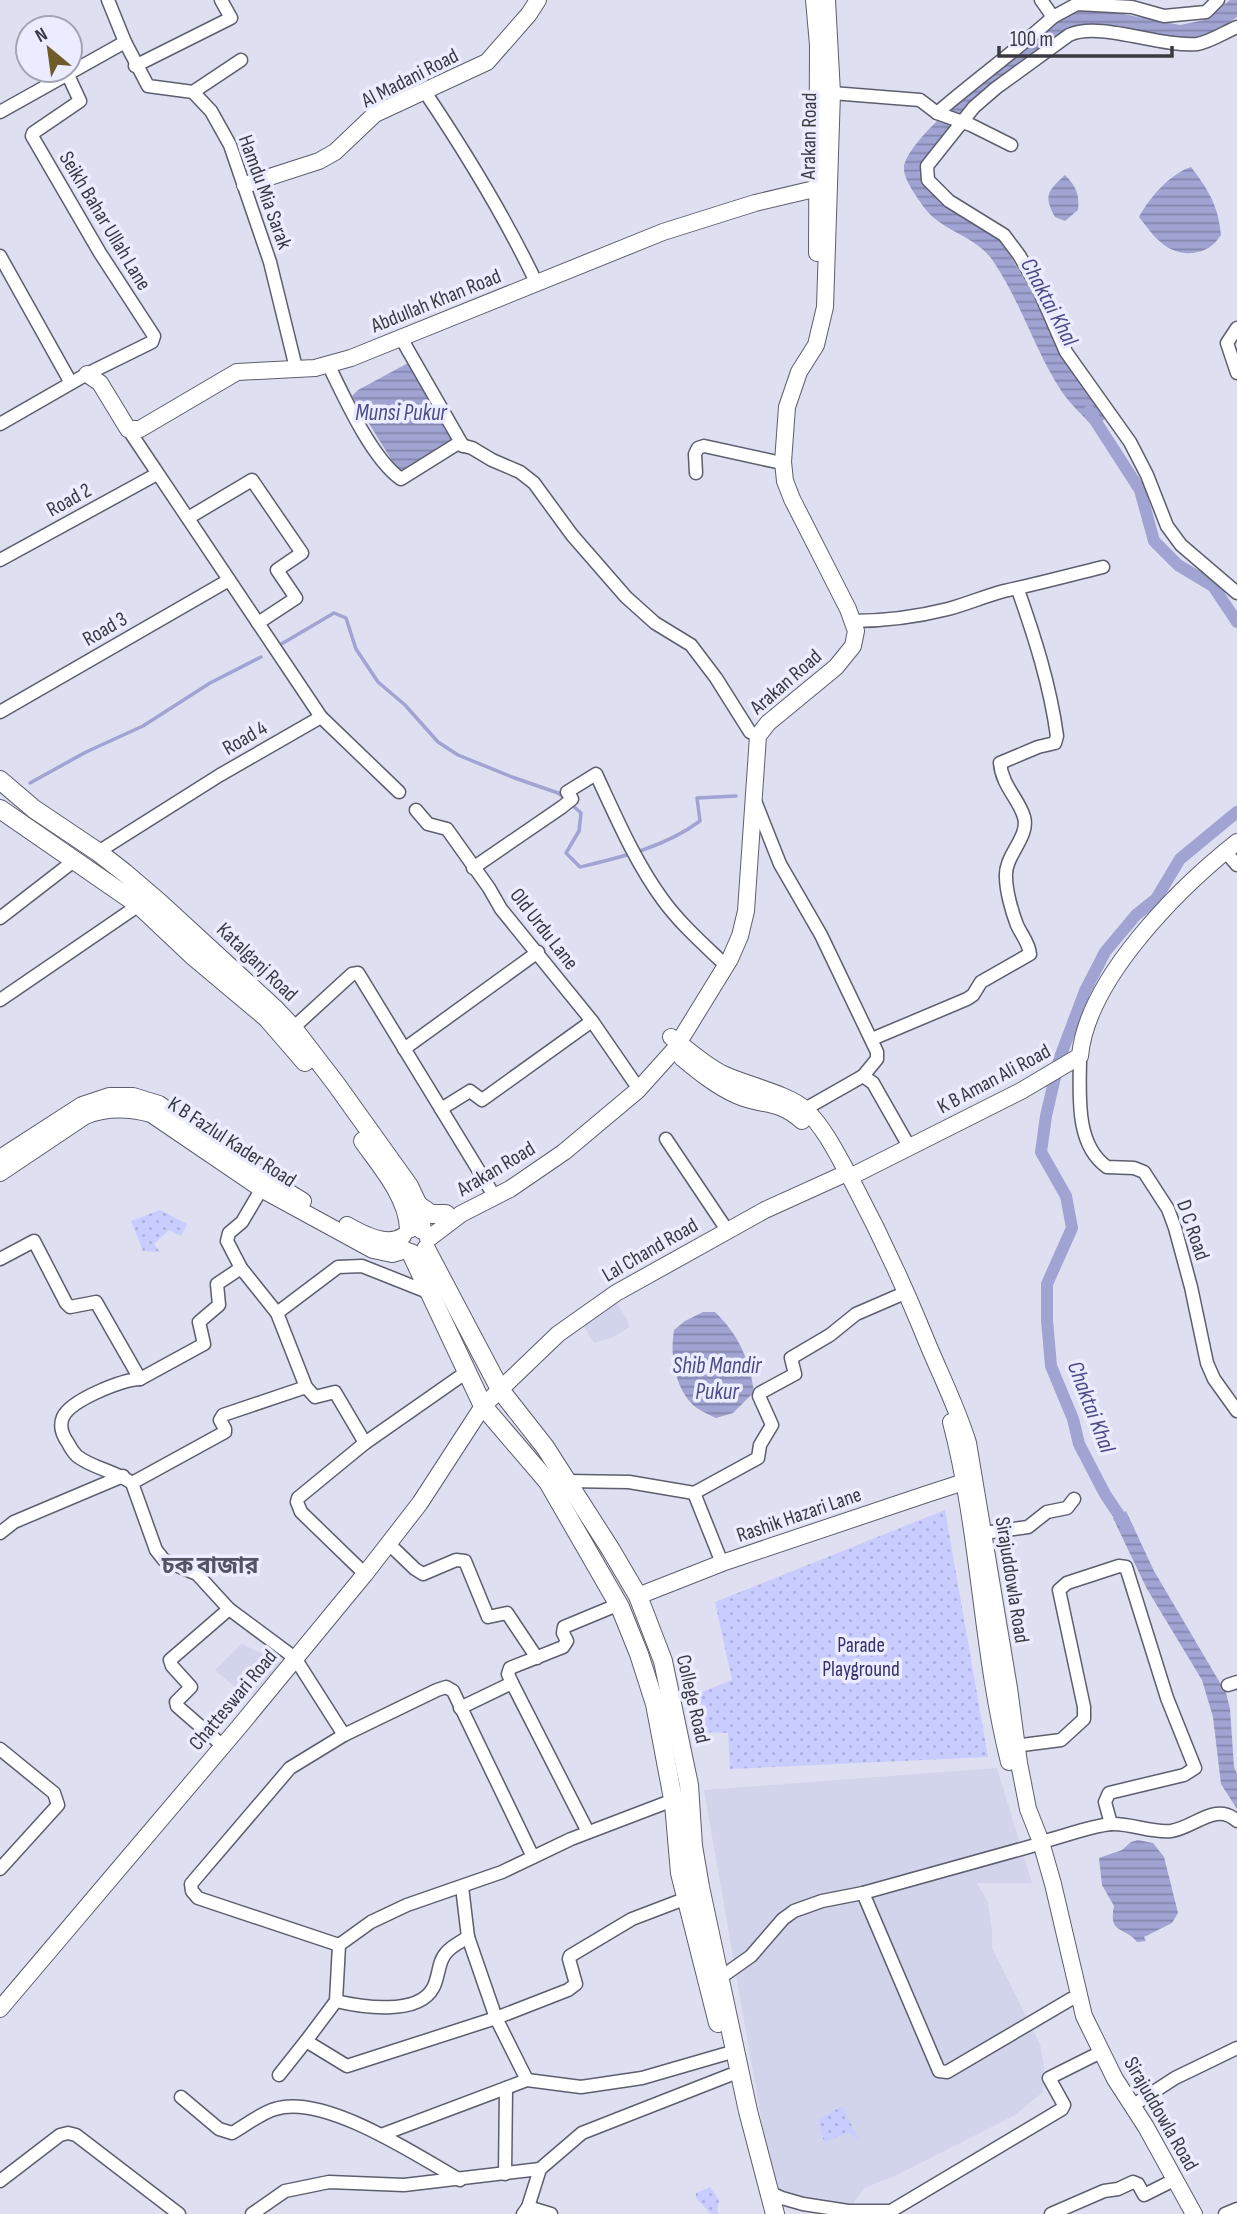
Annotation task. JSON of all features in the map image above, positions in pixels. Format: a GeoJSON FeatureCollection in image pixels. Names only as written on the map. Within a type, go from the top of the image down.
{"type":"FeatureCollection","features":[{"type":"Feature","properties":{"kind":"main road","name":"Al Madani Road"},"geometry":{"type":"LineString","coordinates":[[245,186],[319,161],[335,152],[375,114],[487,62],[538,0]]}},
{"type":"Feature","properties":{"kind":"main road","name":"Arakan Road"},"geometry":{"type":"LineString","coordinates":[[754,734],[836,667],[853,646],[856,631],[792,499],[785,481],[783,462],[787,407],[799,372],[816,345],[825,307],[818,44],[814,0]]}},
{"type":"Feature","properties":{"kind":"main road","name":"Arakan Road"},"geometry":{"type":"LineString","coordinates":[[415,1241],[446,1214],[558,1146],[634,1082],[673,1044],[720,960],[740,907],[754,734],[761,717],[824,668],[840,648],[846,629],[842,610],[792,511],[777,462],[780,411],[791,377],[810,341],[817,310],[831,93],[827,0]]}},
{"type":"Feature","properties":{"kind":"main road","name":"Abdullah Khan Road"},"geometry":{"type":"LineString","coordinates":[[128,429],[140,429],[154,422],[237,372],[316,368],[401,338],[536,282],[696,221],[823,187]]}},
{"type":"Feature","properties":{"kind":"main road"},"geometry":{"type":"LineString","coordinates":[[88,374],[100,383],[128,429]]}},
{"type":"Feature","properties":{"kind":"main road","name":"Arakan Road"},"geometry":{"type":"LineString","coordinates":[[415,1241],[510,1189],[564,1152],[638,1090],[673,1044],[730,959],[740,936],[746,911],[754,734]]}},
{"type":"Feature","properties":{"kind":"main road","name":"Katalganj Road"},"geometry":{"type":"LineString","coordinates":[[0,780],[34,809],[98,852],[160,903],[293,1028],[415,1195],[418,1205],[415,1241]]}},
{"type":"Feature","properties":{"kind":"main road","name":"Katalganj Road"},"geometry":{"type":"LineString","coordinates":[[0,809],[139,905],[192,955],[267,1018],[311,1068],[397,1192],[409,1216],[415,1241]]}},
{"type":"Feature","properties":{"kind":"main road","name":"K B Aman Ali Road"},"geometry":{"type":"LineString","coordinates":[[845,1174],[1020,1086],[1080,1052],[1088,1020],[1113,974],[1156,917],[1231,846]]}},
{"type":"Feature","properties":{"kind":"main road","name":"Sirajuddowla Road"},"geometry":{"type":"LineString","coordinates":[[673,1044],[719,1072],[749,1086],[789,1098],[823,1131],[892,1258],[958,1411],[968,1443],[970,1483],[1003,1738],[1037,1844],[1072,1999],[1117,2101],[1136,2127],[1184,2214]]}},
{"type":"Feature","properties":{"kind":"main road","name":"K B Aman Ali Road"},"geometry":{"type":"LineString","coordinates":[[845,1174],[1020,1086]]}},
{"type":"Feature","properties":{"kind":"main road","name":"K B Fazlul Kader Road"},"geometry":{"type":"LineString","coordinates":[[0,1158],[82,1105],[109,1096],[133,1096],[159,1104],[265,1185]]}},
{"type":"Feature","properties":{"kind":"main road","name":"K B Fazlul Kader Road"},"geometry":{"type":"LineString","coordinates":[[0,1173],[85,1116],[98,1111],[132,1110],[151,1114],[373,1250],[391,1254],[415,1241]]}},
{"type":"Feature","properties":{"kind":"main road","name":"Sirajuddowla Road"},"geometry":{"type":"LineString","coordinates":[[845,1174],[900,1295],[949,1418],[970,1483],[984,1533],[1018,1763],[1084,2016],[1115,2080],[1194,2214]]}},
{"type":"Feature","properties":{"kind":"main road","name":"Lal Chand Road"},"geometry":{"type":"LineString","coordinates":[[483,1406],[558,1334],[616,1293],[765,1210],[845,1174]]}},
{"type":"Feature","properties":{"kind":"main road"},"geometry":{"type":"LineString","coordinates":[[418,1205],[431,1213],[446,1214]]}},
{"type":"Feature","properties":{"kind":"main road","name":"College Road"},"geometry":{"type":"LineString","coordinates":[[415,1241],[430,1293],[483,1406],[548,1482],[620,1606],[639,1654],[693,1846],[718,1974],[775,2214]]}},
{"type":"Feature","properties":{"kind":"main road","name":"College Road"},"geometry":{"type":"LineString","coordinates":[[415,1241],[500,1391],[545,1447],[638,1596],[663,1661],[678,1727],[682,1802],[680,1873],[762,2214]]}},
{"type":"Feature","properties":{"kind":"main road","name":"Chatteswari Road"},"geometry":{"type":"LineString","coordinates":[[0,2009],[365,1574],[420,1503],[483,1406]]}},
{"type":"Feature","properties":{"kind":"main road","name":"Rashik Hazari Lane"},"geometry":{"type":"LineString","coordinates":[[638,1596],[722,1563],[970,1483]]}},
{"type":"Feature","properties":{"kind":"street"},"geometry":{"type":"LineString","coordinates":[[108,0],[135,65],[148,86],[193,92],[241,60]]}},
{"type":"Feature","properties":{"kind":"street"},"geometry":{"type":"LineString","coordinates":[[135,65],[231,18],[222,0]]}},
{"type":"Feature","properties":{"kind":"street"},"geometry":{"type":"LineString","coordinates":[[1041,0],[1053,17]]}},
{"type":"Feature","properties":{"kind":"street"},"geometry":{"type":"LineString","coordinates":[[937,113],[973,82],[1016,51],[1053,17],[1077,4],[1132,7],[1164,16],[1206,12],[1218,0]]}},
{"type":"Feature","properties":{"kind":"street"},"geometry":{"type":"LineString","coordinates":[[1237,27],[1199,44],[1151,41],[1079,30],[996,88],[974,107],[927,166],[928,180],[949,201],[1004,235],[1019,255],[1039,290],[1066,352],[1130,442],[1147,475],[1167,526],[1181,545],[1237,593]]}},
{"type":"Feature","properties":{"kind":"street"},"geometry":{"type":"LineString","coordinates":[[84,64],[125,43]]}},
{"type":"Feature","properties":{"kind":"street"},"geometry":{"type":"LineString","coordinates":[[1,108],[46,84]]}},
{"type":"Feature","properties":{"kind":"street","name":"Seikh Bahar Ullah Lane"},"geometry":{"type":"LineString","coordinates":[[72,84],[80,101],[32,136],[100,253],[154,336],[152,342],[88,374]]}},
{"type":"Feature","properties":{"kind":"street","name":"Hamdu Mia Sarak"},"geometry":{"type":"LineString","coordinates":[[193,92],[211,111],[230,145],[270,262],[296,368]]}},
{"type":"Feature","properties":{"kind":"street"},"geometry":{"type":"LineString","coordinates":[[425,92],[460,143],[512,231],[536,282]]}},
{"type":"Feature","properties":{"kind":"street"},"geometry":{"type":"LineString","coordinates":[[831,93],[920,100],[937,113],[1011,145]]}},
{"type":"Feature","properties":{"kind":"street"},"geometry":{"type":"LineString","coordinates":[[0,256],[4,270],[71,383]]}},
{"type":"Feature","properties":{"kind":"street"},"geometry":{"type":"LineString","coordinates":[[1237,328],[1227,343],[1237,373]]}},
{"type":"Feature","properties":{"kind":"street"},"geometry":{"type":"LineString","coordinates":[[401,338],[463,446]]}},
{"type":"Feature","properties":{"kind":"street"},"geometry":{"type":"LineString","coordinates":[[328,364],[363,431],[391,472],[401,479],[457,444],[520,472],[534,483],[572,536],[626,597],[655,623],[691,645],[754,734]]}},
{"type":"Feature","properties":{"kind":"street"},"geometry":{"type":"LineString","coordinates":[[0,424],[88,374]]}},
{"type":"Feature","properties":{"kind":"street"},"geometry":{"type":"LineString","coordinates":[[128,429],[321,717],[399,792]]}},
{"type":"Feature","properties":{"kind":"street"},"geometry":{"type":"LineString","coordinates":[[696,473],[695,454],[698,448],[705,446],[777,462]]}},
{"type":"Feature","properties":{"kind":"street","name":"Road 2"},"geometry":{"type":"LineString","coordinates":[[0,560],[157,474]]}},
{"type":"Feature","properties":{"kind":"street"},"geometry":{"type":"LineString","coordinates":[[188,518],[253,480],[302,553],[278,570],[296,598],[258,623]]}},
{"type":"Feature","properties":{"kind":"street"},"geometry":{"type":"LineString","coordinates":[[852,621],[883,621],[947,609],[1103,567]]}},
{"type":"Feature","properties":{"kind":"street","name":"Road 3"},"geometry":{"type":"LineString","coordinates":[[0,712],[229,580]]}},
{"type":"Feature","properties":{"kind":"street"},"geometry":{"type":"LineString","coordinates":[[872,1039],[967,999],[981,982],[1030,954],[1016,922],[1005,877],[1009,858],[1025,825],[1024,816],[1010,793],[1000,763],[1055,743],[1057,736],[1037,641],[1018,590]]}},
{"type":"Feature","properties":{"kind":"street","name":"Road 4"},"geometry":{"type":"LineString","coordinates":[[98,852],[220,775],[321,717]]}},
{"type":"Feature","properties":{"kind":"street"},"geometry":{"type":"LineString","coordinates":[[473,868],[567,803],[566,792],[596,774],[638,860],[663,900],[720,960]]}},
{"type":"Feature","properties":{"kind":"street"},"geometry":{"type":"LineString","coordinates":[[753,801],[780,864],[821,935],[872,1039],[877,1059],[863,1076],[803,1114]]}},
{"type":"Feature","properties":{"kind":"street","name":"Old Urdu Lane"},"geometry":{"type":"LineString","coordinates":[[416,810],[428,824],[447,829],[501,909],[592,1021],[634,1082]]}},
{"type":"Feature","properties":{"kind":"street"},"geometry":{"type":"LineString","coordinates":[[1231,846],[1237,865]]}},
{"type":"Feature","properties":{"kind":"street"},"geometry":{"type":"LineString","coordinates":[[0,918],[75,860]]}},
{"type":"Feature","properties":{"kind":"street"},"geometry":{"type":"LineString","coordinates":[[2,996],[139,905]]}},
{"type":"Feature","properties":{"kind":"street"},"geometry":{"type":"LineString","coordinates":[[404,1049],[538,952]]}},
{"type":"Feature","properties":{"kind":"street"},"geometry":{"type":"LineString","coordinates":[[293,1028],[352,974],[358,973],[490,1189]]}},
{"type":"Feature","properties":{"kind":"street"},"geometry":{"type":"LineString","coordinates":[[441,1109],[470,1091],[482,1100],[592,1021]]}},
{"type":"Feature","properties":{"kind":"street","name":"D C Road"},"geometry":{"type":"LineString","coordinates":[[1080,1052],[1080,1100],[1084,1132],[1093,1154],[1107,1167],[1134,1168],[1144,1172],[1168,1209],[1191,1287],[1207,1363],[1214,1379],[1237,1411]]}},
{"type":"Feature","properties":{"kind":"street"},"geometry":{"type":"LineString","coordinates":[[863,1076],[873,1083],[906,1141]]}},
{"type":"Feature","properties":{"kind":"street"},"geometry":{"type":"LineString","coordinates":[[666,1139],[727,1230]]}},
{"type":"Feature","properties":{"kind":"street"},"geometry":{"type":"LineString","coordinates":[[265,1185],[242,1222],[227,1237],[227,1241],[242,1268],[277,1312],[306,1387],[315,1397],[335,1392],[365,1443]]}},
{"type":"Feature","properties":{"kind":"street"},"geometry":{"type":"LineString","coordinates":[[0,1259],[34,1241],[66,1303],[70,1307],[96,1302],[140,1379]]}},
{"type":"Feature","properties":{"kind":"street"},"geometry":{"type":"LineString","coordinates":[[277,1312],[338,1267],[362,1266],[430,1293]]}},
{"type":"Feature","properties":{"kind":"street"},"geometry":{"type":"LineString","coordinates":[[242,1268],[217,1284],[219,1305],[199,1322],[204,1344],[140,1379],[106,1387],[70,1409],[61,1420],[64,1438],[77,1456],[127,1480],[156,1550],[164,1560],[197,1574],[229,1609],[295,1658],[344,1735]]}},
{"type":"Feature","properties":{"kind":"street"},"geometry":{"type":"LineString","coordinates":[[567,1481],[629,1482],[694,1493],[758,1458],[760,1445],[772,1425],[760,1393],[795,1374],[791,1358],[830,1335],[856,1314],[900,1295]]}},
{"type":"Feature","properties":{"kind":"street"},"geometry":{"type":"LineString","coordinates":[[365,1574],[301,1512],[296,1502],[303,1493],[365,1443],[468,1371]]}},
{"type":"Feature","properties":{"kind":"street"},"geometry":{"type":"LineString","coordinates":[[0,1533],[14,1522],[127,1480],[225,1432],[220,1420],[223,1415],[306,1387]]}},
{"type":"Feature","properties":{"kind":"street"},"geometry":{"type":"LineString","coordinates":[[694,1493],[722,1563]]}},
{"type":"Feature","properties":{"kind":"street"},"geometry":{"type":"LineString","coordinates":[[984,1533],[1028,1527],[1048,1512],[1067,1508],[1074,1499]]}},
{"type":"Feature","properties":{"kind":"street"},"geometry":{"type":"LineString","coordinates":[[388,1543],[423,1574],[456,1560],[465,1561],[488,1618],[507,1613],[537,1658]]}},
{"type":"Feature","properties":{"kind":"street"},"geometry":{"type":"LineString","coordinates":[[1022,1745],[1061,1740],[1084,1719],[1084,1707],[1059,1590],[1067,1583],[1119,1566],[1126,1567],[1167,1698],[1195,1768],[1184,1774],[1109,1793],[1105,1802],[1111,1824]]}},
{"type":"Feature","properties":{"kind":"street"},"geometry":{"type":"LineString","coordinates":[[588,1832],[508,1674],[510,1668],[567,1644],[562,1629],[564,1627],[620,1606]]}},
{"type":"Feature","properties":{"kind":"street"},"geometry":{"type":"LineString","coordinates":[[223,1745],[177,1706],[176,1702],[191,1687],[172,1666],[170,1660],[229,1609]]}},
{"type":"Feature","properties":{"kind":"street"},"geometry":{"type":"LineString","coordinates":[[460,1708],[512,1683]]}},
{"type":"Feature","properties":{"kind":"street"},"geometry":{"type":"LineString","coordinates":[[339,1945],[198,1898],[192,1891],[191,1884],[290,1768],[344,1735],[446,1687],[453,1691],[533,1857]]}},
{"type":"Feature","properties":{"kind":"street"},"geometry":{"type":"LineString","coordinates":[[0,1749],[54,1793],[58,1804],[0,1869]]}},
{"type":"Feature","properties":{"kind":"street"},"geometry":{"type":"LineString","coordinates":[[339,1945],[371,1922],[407,1905],[462,1887],[588,1832],[668,1802],[682,1802]]}},
{"type":"Feature","properties":{"kind":"street"},"geometry":{"type":"LineString","coordinates":[[718,1974],[727,1972],[751,1956],[783,1919],[794,1911],[822,1901],[863,1893],[1111,1824],[1159,1831],[1175,1830],[1212,1814],[1224,1813],[1230,1814],[1237,1821]]}},
{"type":"Feature","properties":{"kind":"street"},"geometry":{"type":"LineString","coordinates":[[462,1887],[468,1937],[496,2018],[527,2080]]}},
{"type":"Feature","properties":{"kind":"street"},"geometry":{"type":"LineString","coordinates":[[863,1893],[939,2071],[947,2072],[1072,1999]]}},
{"type":"Feature","properties":{"kind":"street"},"geometry":{"type":"LineString","coordinates":[[306,2041],[347,2066],[496,2018],[568,1990],[576,1984],[570,1955],[632,1919],[687,1898]]}},
{"type":"Feature","properties":{"kind":"street"},"geometry":{"type":"LineString","coordinates":[[336,2001],[366,2008],[397,2007],[424,1999],[433,1990],[444,1954],[468,1937]]}},
{"type":"Feature","properties":{"kind":"street"},"geometry":{"type":"LineString","coordinates":[[279,2075],[336,2001],[339,1945]]}},
{"type":"Feature","properties":{"kind":"street"},"geometry":{"type":"LineString","coordinates":[[1132,2106],[1175,2078],[1237,2048]]}},
{"type":"Feature","properties":{"kind":"street"},"geometry":{"type":"LineString","coordinates":[[381,2135],[527,2080],[581,2087],[642,2078],[725,2054]]}},
{"type":"Feature","properties":{"kind":"street"},"geometry":{"type":"LineString","coordinates":[[768,2192],[803,2204],[848,2211],[891,2211],[1062,2109],[1064,2105],[1049,2078],[1095,2055]]}},
{"type":"Feature","properties":{"kind":"street"},"geometry":{"type":"LineString","coordinates":[[551,2214],[526,2211],[540,2169],[582,2133],[730,2075]]}},
{"type":"Feature","properties":{"kind":"street"},"geometry":{"type":"LineString","coordinates":[[505,2174],[506,2088]]}},
{"type":"Feature","properties":{"kind":"street"},"geometry":{"type":"LineString","coordinates":[[181,2097],[219,2129],[232,2133],[275,2109],[298,2106],[323,2110],[381,2135],[460,2180]]}},
{"type":"Feature","properties":{"kind":"street"},"geometry":{"type":"LineString","coordinates":[[0,2181],[60,2135],[68,2133],[76,2135],[179,2214]]}},
{"type":"Feature","properties":{"kind":"street"},"geometry":{"type":"LineString","coordinates":[[253,2214],[285,2191],[329,2182],[404,2185],[540,2169]]}},
{"type":"Feature","properties":{"kind":"street"},"geometry":{"type":"LineString","coordinates":[[1051,2214],[1104,2191],[1118,2189],[1133,2182],[1136,2182],[1144,2195],[1168,2183]]}},
{"type":"Feature","properties":{"kind":"street"},"geometry":{"type":"LineString","coordinates":[[1225,2214],[1237,2209]]}},
{"type":"Feature","properties":{"kind":"shaded area"},"geometry":{"type":"Polygon","coordinates":[[[614,1299],[629,1327],[614,1337],[594,1343],[581,1321],[614,1299]]]}},
{"type":"Feature","properties":{"kind":"shaded area"},"geometry":{"type":"Polygon","coordinates":[[[242,1644],[282,1663],[253,1694],[241,1692],[215,1670],[242,1644]]]}},
{"type":"Feature","properties":{"kind":"shaded area"},"geometry":{"type":"Polygon","coordinates":[[[997,1768],[1032,1883],[977,1883],[988,1902],[992,1948],[1040,2044],[1044,2067],[1043,2092],[1015,2115],[895,2176],[864,2188],[848,2211],[803,2204],[780,2190],[770,2170],[704,1790],[997,1768]]]}},
{"type":"Feature","properties":{"kind":"green space"},"geometry":{"type":"Polygon","coordinates":[[[160,1210],[187,1224],[181,1236],[169,1230],[154,1244],[160,1252],[143,1251],[131,1221],[160,1210]]]}},
{"type":"Feature","properties":{"kind":"green space","name":"Parade Playground"},"geometry":{"type":"Polygon","coordinates":[[[945,1510],[988,1757],[730,1769],[728,1733],[702,1732],[697,1694],[732,1680],[715,1602],[945,1510]]]}},
{"type":"Feature","properties":{"kind":"green space"},"geometry":{"type":"Polygon","coordinates":[[[842,2106],[859,2140],[849,2133],[824,2142],[818,2120],[842,2106]]]}},
{"type":"Feature","properties":{"kind":"green space"},"geometry":{"type":"Polygon","coordinates":[[[710,2187],[719,2200],[719,2214],[711,2214],[696,2198],[696,2193],[710,2187]]]}},
{"type":"Feature","properties":{"kind":"water"},"geometry":{"type":"Polygon","coordinates":[[[1230,0],[1237,0],[1237,17],[1209,36],[1191,41],[1084,28],[989,91],[923,177],[991,229],[1003,243],[1045,316],[1069,366],[1107,417],[1094,428],[1066,397],[1052,376],[1012,293],[993,261],[977,245],[930,215],[911,188],[904,169],[910,153],[948,110],[1071,10],[1092,8],[1180,25],[1204,20],[1230,0]]]}},
{"type":"Feature","properties":{"kind":"water"},"geometry":{"type":"Polygon","coordinates":[[[1191,167],[1212,199],[1221,235],[1206,249],[1184,253],[1162,243],[1139,217],[1161,187],[1191,167]]]}},
{"type":"Feature","properties":{"kind":"water"},"geometry":{"type":"Polygon","coordinates":[[[1065,175],[1076,191],[1078,210],[1065,221],[1055,217],[1048,198],[1051,190],[1065,175]]]}},
{"type":"Feature","properties":{"kind":"water","name":"Munsi Pukur"},"geometry":{"type":"Polygon","coordinates":[[[410,362],[452,439],[399,472],[352,396],[358,390],[410,362]]]}},
{"type":"Feature","properties":{"kind":"water","name":"Shib Mandir Pukur"},"geometry":{"type":"Polygon","coordinates":[[[703,1312],[715,1312],[736,1339],[746,1358],[754,1392],[733,1413],[716,1418],[697,1408],[686,1396],[677,1379],[673,1359],[674,1330],[703,1312]]]}},
{"type":"Feature","properties":{"kind":"water"},"geometry":{"type":"Polygon","coordinates":[[[1126,1511],[1154,1571],[1226,1693],[1237,1774],[1237,1809],[1221,1784],[1213,1717],[1202,1680],[1147,1589],[1113,1518],[1126,1511]]]}},
{"type":"Feature","properties":{"kind":"water"},"geometry":{"type":"Polygon","coordinates":[[[1138,1840],[1153,1843],[1164,1857],[1178,1913],[1172,1923],[1144,1937],[1146,1941],[1137,1942],[1113,1922],[1114,1906],[1102,1885],[1099,1858],[1122,1850],[1138,1840]]]}},
{"type":"Feature","properties":{"kind":"waterway","name":"Chaktai Khal"},"geometry":{"type":"LineString","coordinates":[[1089,411],[1140,490],[1154,541],[1178,565],[1213,586],[1237,622]]}},
{"type":"Feature","properties":{"kind":"waterway"},"geometry":{"type":"LineString","coordinates":[[278,646],[334,613],[346,618],[356,649],[378,682],[405,705],[438,742],[458,755],[558,793],[566,799]]}},
{"type":"Feature","properties":{"kind":"waterway"},"geometry":{"type":"LineString","coordinates":[[30,783],[86,752],[143,726],[210,683],[261,657]]}},
{"type":"Feature","properties":{"kind":"waterway"},"geometry":{"type":"LineString","coordinates":[[572,805],[581,813],[579,831],[566,853],[580,867],[643,850],[687,830],[700,821],[697,798],[736,796]]}},
{"type":"Feature","properties":{"kind":"waterway","name":"Chaktai Khal"},"geometry":{"type":"LineString","coordinates":[[1127,1527],[1105,1494],[1079,1444],[1073,1419],[1051,1366],[1047,1284],[1072,1228],[1066,1196],[1041,1152],[1046,1116],[1059,1060],[1085,991],[1105,952],[1136,915],[1156,899],[1180,859],[1237,812]]}},
{"type":"Feature","properties":{"kind":"district","name":"চক বাজার"},"geometry":{"type":"Point","coordinates":[210,1566]}}]}
